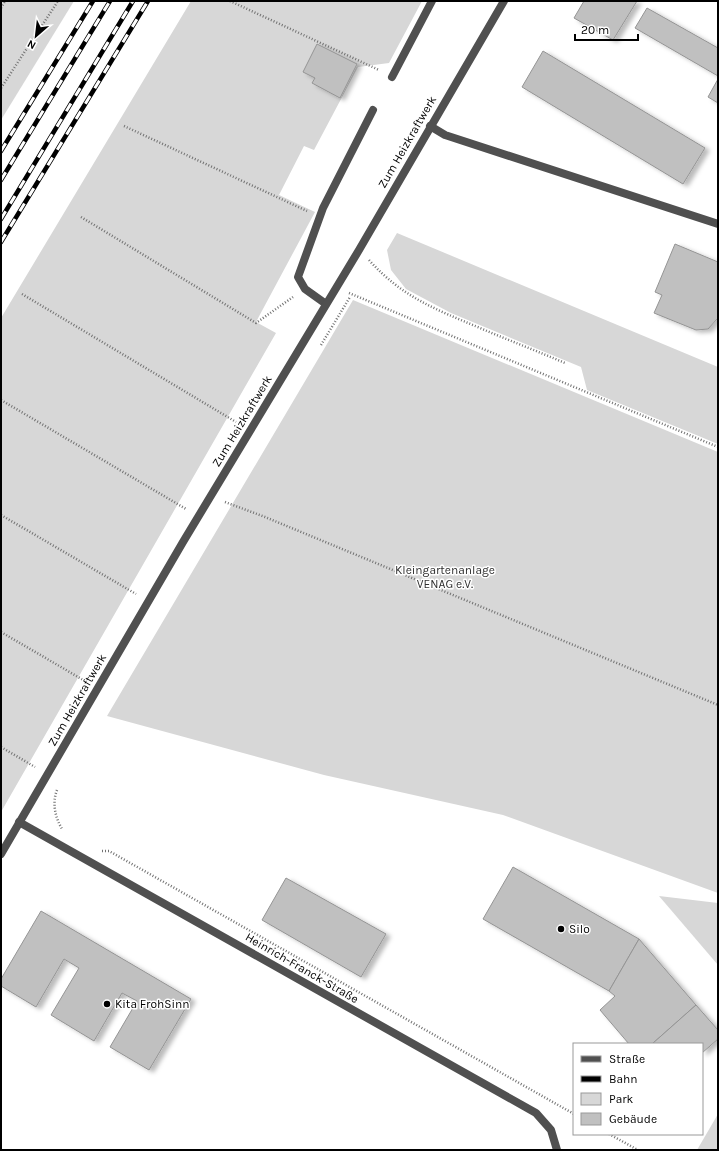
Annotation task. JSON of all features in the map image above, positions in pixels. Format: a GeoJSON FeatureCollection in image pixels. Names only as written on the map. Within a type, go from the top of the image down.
{"type":"FeatureCollection","features":[{"type":"Feature","properties":{"kind":"street"},"geometry":{"type":"LineString","coordinates":[[392,77],[432,1]]}},
{"type":"Feature","properties":{"kind":"street","name":"Zum Heizkraftwerk"},"geometry":{"type":"LineString","coordinates":[[1,854],[183,542],[359,250],[504,1]]}},
{"type":"Feature","properties":{"kind":"street"},"geometry":{"type":"LineString","coordinates":[[326,304],[305,289],[298,277],[320,216],[373,110]]}},
{"type":"Feature","properties":{"kind":"street"},"geometry":{"type":"LineString","coordinates":[[430,126],[452,137],[718,224]]}},
{"type":"Feature","properties":{"kind":"street","name":"Heinrich-Franck-Straße"},"geometry":{"type":"LineString","coordinates":[[20,822],[536,1113],[551,1130],[557,1150]]}},
{"type":"Feature","properties":{"kind":"path"},"geometry":{"type":"LineString","coordinates":[[1,8],[6,1]]}},
{"type":"Feature","properties":{"kind":"path"},"geometry":{"type":"LineString","coordinates":[[1,88],[58,1]]}},
{"type":"Feature","properties":{"kind":"path"},"geometry":{"type":"LineString","coordinates":[[230,1],[392,77]]}},
{"type":"Feature","properties":{"kind":"path"},"geometry":{"type":"LineString","coordinates":[[124,126],[320,216]]}},
{"type":"Feature","properties":{"kind":"path"},"geometry":{"type":"LineString","coordinates":[[81,217],[256,323],[305,289]]}},
{"type":"Feature","properties":{"kind":"path"},"geometry":{"type":"LineString","coordinates":[[359,250],[383,276],[402,291],[425,305],[565,363]]}},
{"type":"Feature","properties":{"kind":"path"},"geometry":{"type":"LineString","coordinates":[[337,286],[352,294],[718,447]]}},
{"type":"Feature","properties":{"kind":"path"},"geometry":{"type":"LineString","coordinates":[[22,294],[236,422]]}},
{"type":"Feature","properties":{"kind":"path"},"geometry":{"type":"LineString","coordinates":[[320,347],[352,294]]}},
{"type":"Feature","properties":{"kind":"path"},"geometry":{"type":"LineString","coordinates":[[1,400],[186,509]]}},
{"type":"Feature","properties":{"kind":"path"},"geometry":{"type":"LineString","coordinates":[[220,508],[228,495]]}},
{"type":"Feature","properties":{"kind":"path"},"geometry":{"type":"LineString","coordinates":[[224,501],[718,705]]}},
{"type":"Feature","properties":{"kind":"path"},"geometry":{"type":"LineString","coordinates":[[1,515],[136,594]]}},
{"type":"Feature","properties":{"kind":"path"},"geometry":{"type":"LineString","coordinates":[[1,632],[85,681]]}},
{"type":"Feature","properties":{"kind":"path"},"geometry":{"type":"LineString","coordinates":[[1,747],[35,767]]}},
{"type":"Feature","properties":{"kind":"path"},"geometry":{"type":"LineString","coordinates":[[58,787],[56,793],[56,816],[64,831]]}},
{"type":"Feature","properties":{"kind":"path"},"geometry":{"type":"LineString","coordinates":[[96,851],[109,851],[573,1113]]}},
{"type":"Feature","properties":{"kind":"path"},"geometry":{"type":"LineString","coordinates":[[611,1135],[638,1150]]}},
{"type":"Feature","properties":{"kind":"green space"},"geometry":{"type":"Polygon","coordinates":[[[1,1],[74,1],[1,120],[1,1]]]}},
{"type":"Feature","properties":{"kind":"green space"},"geometry":{"type":"Polygon","coordinates":[[[191,1],[422,1],[389,63],[358,67],[314,150],[304,146],[279,195],[315,212],[256,322],[276,333],[1,812],[1,318],[191,1]]]}},
{"type":"Feature","properties":{"kind":"green space"},"geometry":{"type":"Polygon","coordinates":[[[397,233],[718,367],[718,444],[587,390],[581,367],[451,313],[406,289],[391,270],[387,250],[397,233]]]}},
{"type":"Feature","properties":{"kind":"green space","name":"Kleingartenanlage VENAG e.V."},"geometry":{"type":"Polygon","coordinates":[[[353,300],[718,452],[718,893],[503,815],[324,775],[107,716],[353,300]]]}},
{"type":"Feature","properties":{"kind":"green space"},"geometry":{"type":"Polygon","coordinates":[[[659,896],[718,903],[718,965],[659,896]]]}},
{"type":"Feature","properties":{"kind":"green space"},"geometry":{"type":"Polygon","coordinates":[[[718,1114],[718,1150],[697,1150],[718,1114]]]}},
{"type":"Feature","properties":{"kind":"building"},"geometry":{"type":"Polygon","coordinates":[[[584,1],[637,1],[613,40],[574,18],[584,1]]]}},
{"type":"Feature","properties":{"kind":"building"},"geometry":{"type":"Polygon","coordinates":[[[647,8],[718,48],[718,76],[635,28],[647,8]]]}},
{"type":"Feature","properties":{"kind":"building"},"geometry":{"type":"Polygon","coordinates":[[[317,44],[357,64],[340,98],[312,83],[315,78],[303,72],[317,44]]]}},
{"type":"Feature","properties":{"kind":"building"},"geometry":{"type":"Polygon","coordinates":[[[543,51],[705,148],[683,184],[522,87],[543,51]]]}},
{"type":"Feature","properties":{"kind":"building"},"geometry":{"type":"Polygon","coordinates":[[[718,79],[718,103],[708,97],[718,79]]]}},
{"type":"Feature","properties":{"kind":"building"},"geometry":{"type":"Polygon","coordinates":[[[675,244],[718,262],[718,318],[708,329],[696,330],[654,313],[662,295],[655,292],[675,244]]]}},
{"type":"Feature","properties":{"kind":"building","name":"Silo"},"geometry":{"type":"Polygon","coordinates":[[[513,867],[639,939],[609,991],[483,919],[513,867]]]}},
{"type":"Feature","properties":{"kind":"building"},"geometry":{"type":"Polygon","coordinates":[[[286,878],[386,934],[361,977],[262,920],[286,878]]]}},
{"type":"Feature","properties":{"kind":"building"},"geometry":{"type":"Polygon","coordinates":[[[41,911],[191,999],[149,1070],[110,1047],[137,1001],[122,993],[94,1041],[51,1015],[79,968],[64,959],[36,1007],[1,986],[1,979],[41,911]]]}},
{"type":"Feature","properties":{"kind":"building"},"geometry":{"type":"Polygon","coordinates":[[[639,939],[696,1005],[653,1043],[628,1043],[600,1010],[615,996],[609,991],[639,939]]]}},
{"type":"Feature","properties":{"kind":"building"},"geometry":{"type":"Polygon","coordinates":[[[696,1005],[718,1030],[718,1039],[703,1052],[703,1043],[653,1043],[696,1005]]]}},
{"type":"Feature","properties":{"kind":"railway"},"geometry":{"type":"LineString","coordinates":[[1,151],[93,1]]}},
{"type":"Feature","properties":{"kind":"railway"},"geometry":{"type":"LineString","coordinates":[[1,180],[110,1]]}},
{"type":"Feature","properties":{"kind":"railway"},"geometry":{"type":"LineString","coordinates":[[1,219],[133,1]]}},
{"type":"Feature","properties":{"kind":"railway"},"geometry":{"type":"LineString","coordinates":[[1,242],[148,1]]}},
{"type":"Feature","properties":{"kind":"place","name":"Silo"},"geometry":{"type":"Point","coordinates":[561,929]}},
{"type":"Feature","properties":{"kind":"place","name":"Kita FrohSinn"},"geometry":{"type":"Point","coordinates":[107,1004]}}]}
